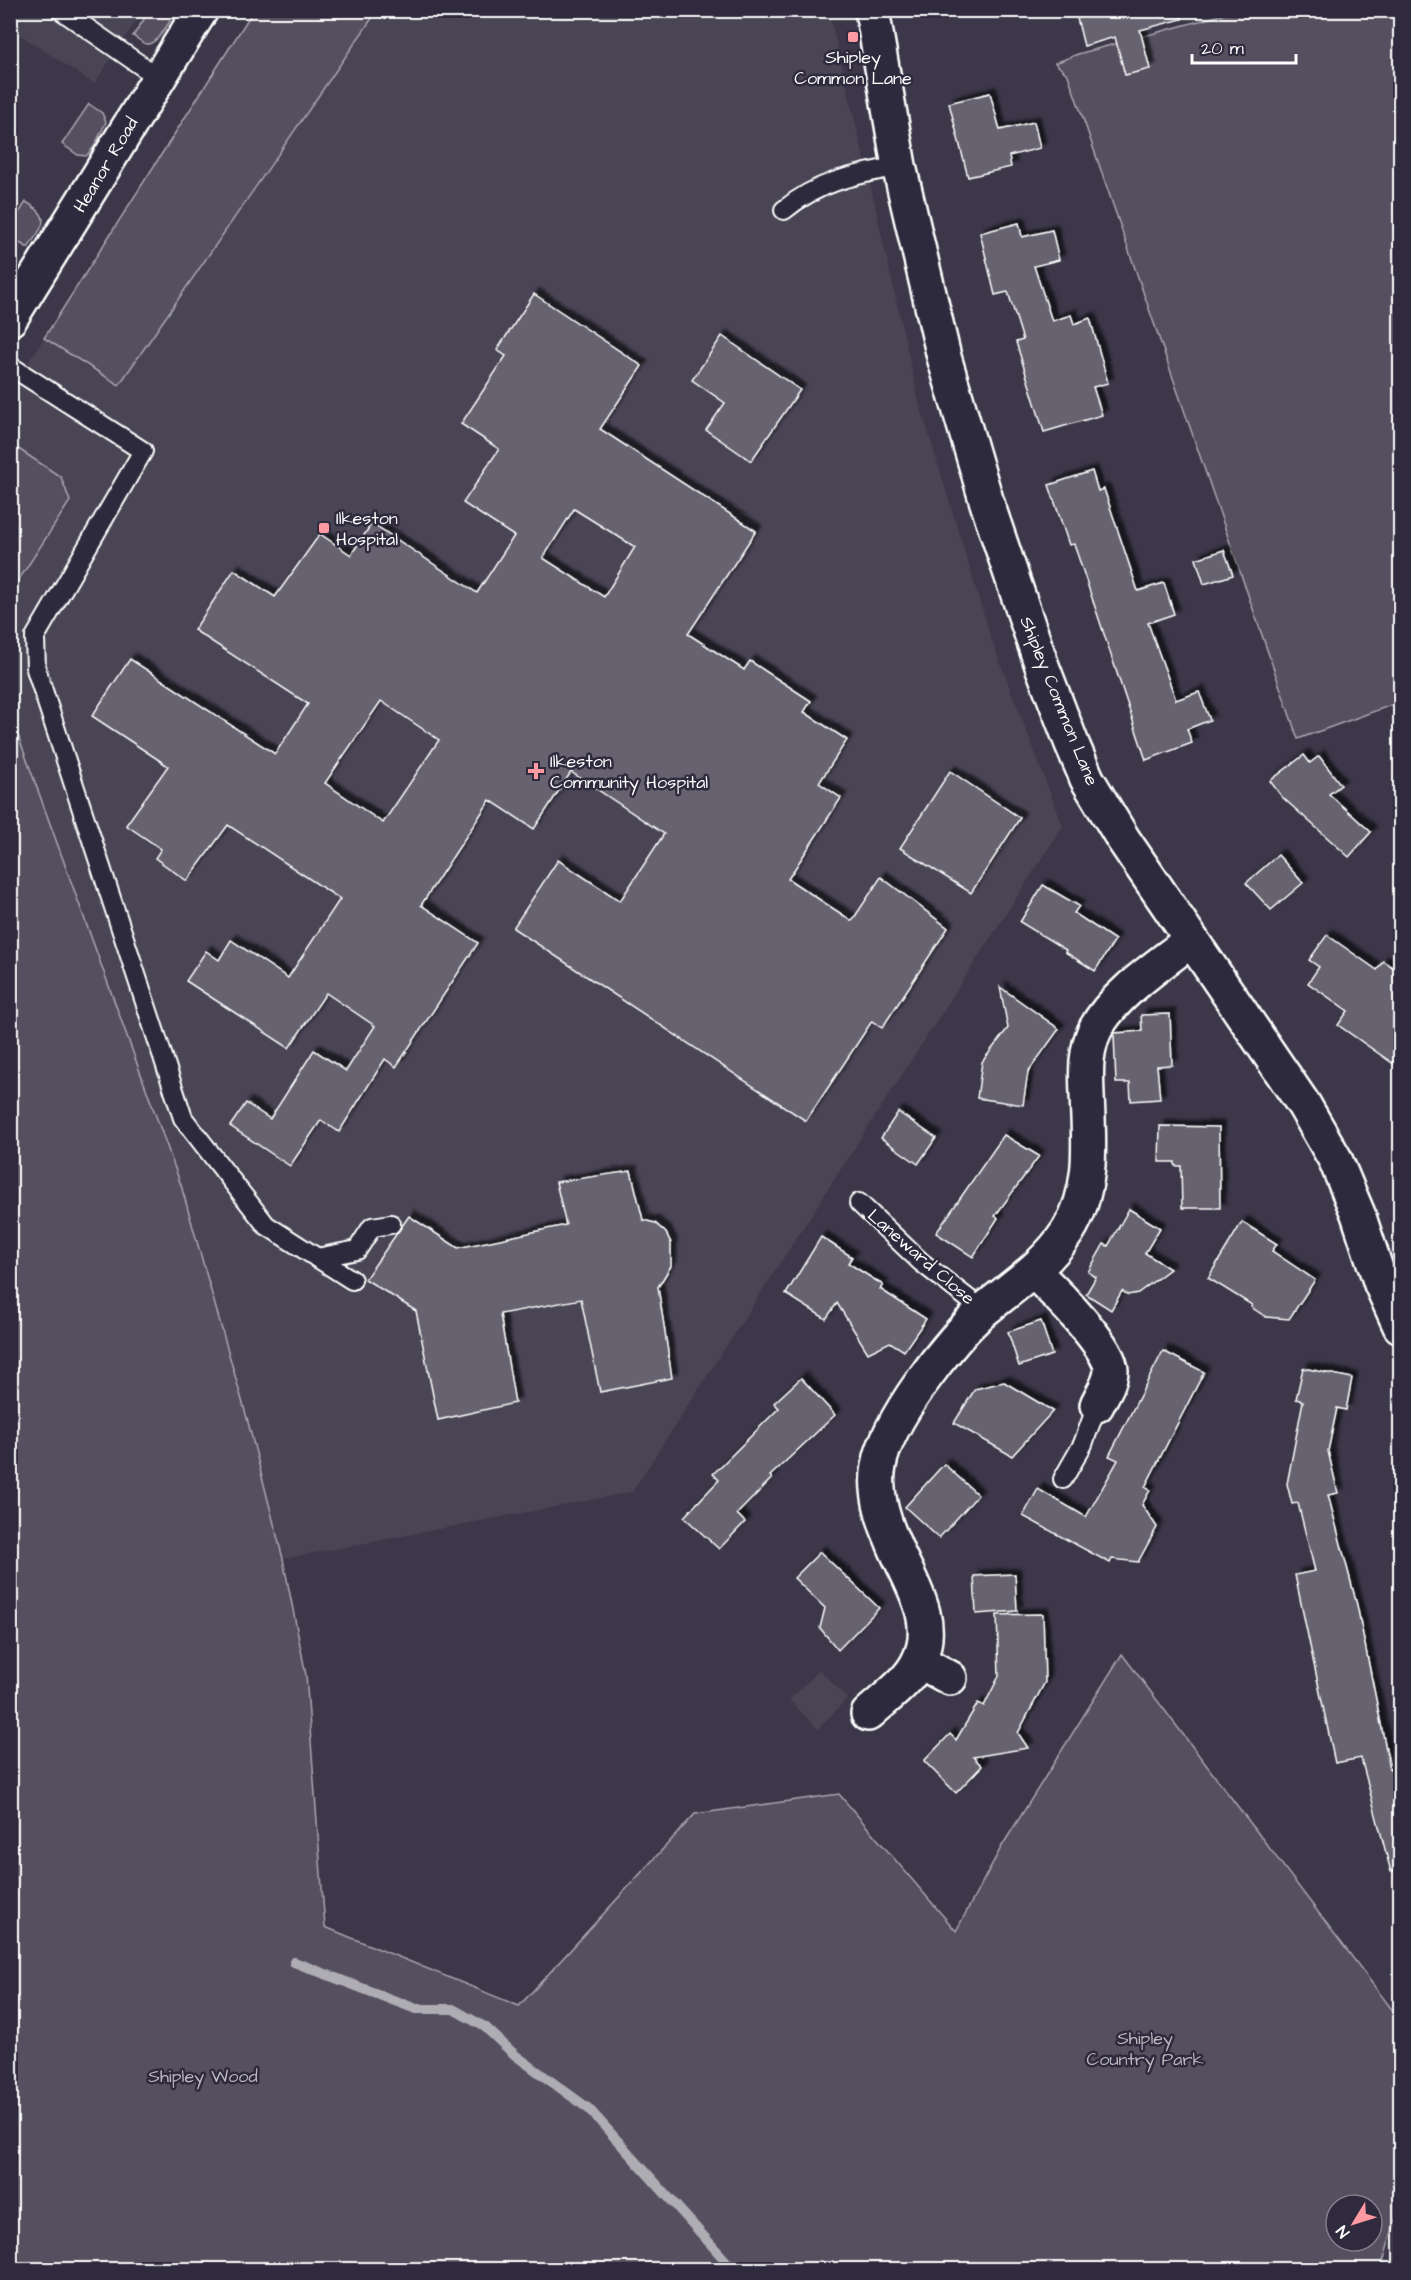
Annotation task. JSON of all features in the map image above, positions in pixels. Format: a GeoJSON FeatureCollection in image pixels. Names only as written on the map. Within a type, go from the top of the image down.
{"type":"FeatureCollection","features":[{"type":"Feature","properties":{"kind":"street","name":"Heanor Road"},"geometry":{"type":"LineString","coordinates":[[10,319],[201,10]]}},
{"type":"Feature","properties":{"kind":"street","name":"Shipley Common Lane"},"geometry":{"type":"LineString","coordinates":[[872,10],[899,166],[947,369],[987,503],[1042,666],[1087,779],[1123,839],[1304,1105],[1335,1159],[1358,1214],[1381,1284],[1401,1326]]}},
{"type":"Feature","properties":{"kind":"street","name":"Laneward Close"},"geometry":{"type":"LineString","coordinates":[[919,1661],[924,1644],[922,1609],[906,1567],[893,1543],[877,1482],[879,1463],[888,1437],[935,1364],[954,1341],[984,1311],[1034,1272],[1068,1231],[1086,1186],[1089,1149],[1086,1061],[1090,1042],[1096,1028],[1114,1002],[1191,940]]}},
{"type":"Feature","properties":{"kind":"street"},"geometry":{"type":"LineString","coordinates":[[1034,1272],[1064,1302],[1108,1358],[1111,1369],[1109,1379],[1097,1405]]}},
{"type":"Feature","properties":{"kind":"street"},"geometry":{"type":"LineString","coordinates":[[868,1714],[906,1678],[919,1661],[950,1678]]}},
{"type":"Feature","properties":{"kind":"lane"},"geometry":{"type":"LineString","coordinates":[[68,13],[159,78]]}},
{"type":"Feature","properties":{"kind":"lane"},"geometry":{"type":"LineString","coordinates":[[784,210],[801,196],[828,183],[899,166]]}},
{"type":"Feature","properties":{"kind":"lane"},"geometry":{"type":"LineString","coordinates":[[10,366],[143,451],[35,637],[36,669],[183,1118],[266,1225],[352,1280]]}},
{"type":"Feature","properties":{"kind":"lane","name":"Laneward Close"},"geometry":{"type":"LineString","coordinates":[[859,1203],[921,1262],[984,1311]]}},
{"type":"Feature","properties":{"kind":"lane"},"geometry":{"type":"LineString","coordinates":[[318,1258],[357,1251],[372,1227],[390,1224]]}},
{"type":"Feature","properties":{"kind":"lane"},"geometry":{"type":"LineString","coordinates":[[1064,1479],[1083,1444],[1097,1405]]}},
{"type":"Feature","properties":{"kind":"shaded area"},"geometry":{"type":"Polygon","coordinates":[[[10,11],[143,11],[94,84],[11,29],[10,11]]]}},
{"type":"Feature","properties":{"kind":"shaded area","name":"Ilkeston Community Hospital"},"geometry":{"type":"Polygon","coordinates":[[[377,11],[829,11],[919,402],[992,641],[1063,826],[632,1492],[283,1559],[247,1418],[181,1185],[11,716],[11,592],[70,501],[61,477],[11,444],[11,388],[44,338],[119,384],[377,11]]]}},
{"type":"Feature","properties":{"kind":"shaded area"},"geometry":{"type":"Polygon","coordinates":[[[819,1670],[848,1698],[818,1729],[789,1700],[819,1670]]]}},
{"type":"Feature","properties":{"kind":"green space"},"geometry":{"type":"Polygon","coordinates":[[[150,10],[176,11],[159,37],[146,44],[133,36],[150,10]]]}},
{"type":"Feature","properties":{"kind":"green space"},"geometry":{"type":"Polygon","coordinates":[[[253,11],[377,11],[119,385],[44,338],[253,11]]]}},
{"type":"Feature","properties":{"kind":"green space"},"geometry":{"type":"Polygon","coordinates":[[[1236,11],[1400,11],[1400,396],[1396,401],[1400,414],[1400,702],[1298,739],[1068,75],[1055,63],[1078,54],[1236,11]]]}},
{"type":"Feature","properties":{"kind":"green space"},"geometry":{"type":"Polygon","coordinates":[[[89,104],[102,113],[106,122],[94,147],[86,156],[78,155],[62,144],[89,104]]]}},
{"type":"Feature","properties":{"kind":"green space"},"geometry":{"type":"Polygon","coordinates":[[[26,202],[43,218],[41,228],[28,248],[10,237],[11,225],[26,202]]]}},
{"type":"Feature","properties":{"kind":"green space"},"geometry":{"type":"Polygon","coordinates":[[[11,444],[61,477],[70,501],[11,592],[11,444]]]}},
{"type":"Feature","properties":{"kind":"green space","name":"Shipley Wood"},"geometry":{"type":"Polygon","coordinates":[[[11,716],[181,1185],[247,1418],[283,1559],[306,1675],[325,1927],[519,2006],[695,1814],[839,1794],[956,1931],[1002,1846],[1122,1654],[1400,2020],[1400,2204],[1381,2269],[11,2269],[11,716]]]}},
{"type":"Feature","properties":{"kind":"building"},"geometry":{"type":"Polygon","coordinates":[[[1075,10],[1180,10],[1182,19],[1140,30],[1150,69],[1125,75],[1115,37],[1084,46],[1075,10]]]}},
{"type":"Feature","properties":{"kind":"building"},"geometry":{"type":"Polygon","coordinates":[[[990,93],[1000,130],[1034,122],[1040,148],[1009,156],[1011,167],[968,177],[949,103],[990,93]]]}},
{"type":"Feature","properties":{"kind":"building"},"geometry":{"type":"Polygon","coordinates":[[[1019,223],[1022,237],[1052,230],[1059,260],[1034,266],[1052,321],[1071,315],[1074,324],[1090,318],[1108,383],[1093,387],[1102,415],[1044,432],[1016,342],[1023,340],[1008,292],[995,295],[980,233],[1019,223]]]}},
{"type":"Feature","properties":{"kind":"building"},"geometry":{"type":"Polygon","coordinates":[[[534,294],[642,366],[600,429],[756,531],[688,634],[744,670],[750,661],[811,701],[804,712],[847,740],[819,783],[841,798],[788,879],[852,921],[881,877],[948,928],[882,1028],[872,1021],[806,1121],[513,928],[558,860],[620,901],[664,834],[571,772],[534,829],[490,800],[421,905],[478,943],[396,1067],[385,1059],[339,1132],[321,1120],[290,1166],[230,1126],[246,1103],[270,1119],[314,1050],[346,1071],[375,1026],[326,993],[289,1048],[186,981],[206,951],[219,960],[231,940],[288,978],[340,899],[228,825],[187,881],[155,858],[161,849],[126,825],[168,766],[92,716],[130,659],[275,754],[308,704],[194,630],[234,570],[275,597],[320,534],[351,555],[372,523],[477,593],[514,536],[463,503],[499,449],[461,424],[506,356],[497,350],[534,294]],[[574,509],[543,558],[604,597],[635,547],[574,509]],[[381,701],[325,783],[383,823],[439,740],[381,701]]]}},
{"type":"Feature","properties":{"kind":"building"},"geometry":{"type":"Polygon","coordinates":[[[722,336],[800,390],[751,461],[706,430],[725,403],[692,380],[722,336]]]}},
{"type":"Feature","properties":{"kind":"building"},"geometry":{"type":"Polygon","coordinates":[[[1092,471],[1098,491],[1104,489],[1138,591],[1164,583],[1174,614],[1148,623],[1176,700],[1199,692],[1210,720],[1187,729],[1192,743],[1146,760],[1074,544],[1069,545],[1049,485],[1092,471]]]}},
{"type":"Feature","properties":{"kind":"building"},"geometry":{"type":"Polygon","coordinates":[[[1224,550],[1233,575],[1204,584],[1196,559],[1224,550]]]}},
{"type":"Feature","properties":{"kind":"building"},"geometry":{"type":"Polygon","coordinates":[[[1304,755],[1310,763],[1319,756],[1341,785],[1329,794],[1371,832],[1349,857],[1282,797],[1270,781],[1304,755]]]}},
{"type":"Feature","properties":{"kind":"building"},"geometry":{"type":"Polygon","coordinates":[[[950,771],[1020,818],[971,893],[900,848],[950,771]]]}},
{"type":"Feature","properties":{"kind":"building"},"geometry":{"type":"Polygon","coordinates":[[[1278,855],[1303,883],[1271,910],[1246,883],[1278,855]]]}},
{"type":"Feature","properties":{"kind":"building"},"geometry":{"type":"Polygon","coordinates":[[[1043,885],[1079,906],[1074,913],[1115,940],[1095,971],[1020,922],[1043,885]]]}},
{"type":"Feature","properties":{"kind":"building"},"geometry":{"type":"Polygon","coordinates":[[[1327,935],[1377,970],[1383,961],[1401,973],[1401,1069],[1338,1025],[1348,1011],[1308,983],[1319,967],[1309,960],[1327,935]]]}},
{"type":"Feature","properties":{"kind":"building"},"geometry":{"type":"Polygon","coordinates":[[[1000,987],[1059,1029],[1028,1072],[1023,1105],[977,1098],[982,1062],[1008,1028],[1000,987]]]}},
{"type":"Feature","properties":{"kind":"building"},"geometry":{"type":"Polygon","coordinates":[[[1170,1014],[1172,1065],[1157,1066],[1160,1099],[1131,1101],[1130,1083],[1116,1083],[1114,1035],[1115,1033],[1142,1031],[1141,1015],[1170,1014]]]}},
{"type":"Feature","properties":{"kind":"building"},"geometry":{"type":"Polygon","coordinates":[[[898,1112],[936,1138],[918,1164],[881,1138],[898,1112]]]}},
{"type":"Feature","properties":{"kind":"building"},"geometry":{"type":"Polygon","coordinates":[[[1160,1126],[1219,1127],[1220,1208],[1182,1208],[1181,1166],[1175,1166],[1175,1162],[1159,1162],[1160,1126]]]}},
{"type":"Feature","properties":{"kind":"building"},"geometry":{"type":"Polygon","coordinates":[[[1004,1135],[1039,1156],[995,1216],[998,1218],[973,1257],[936,1233],[1004,1135]]]}},
{"type":"Feature","properties":{"kind":"building"},"geometry":{"type":"Polygon","coordinates":[[[631,1171],[643,1220],[655,1223],[666,1233],[671,1243],[671,1266],[658,1287],[672,1378],[600,1392],[581,1299],[500,1314],[515,1403],[438,1420],[416,1311],[365,1279],[409,1216],[458,1248],[566,1225],[556,1182],[631,1171]]]}},
{"type":"Feature","properties":{"kind":"building"},"geometry":{"type":"Polygon","coordinates":[[[1129,1209],[1160,1228],[1145,1253],[1170,1269],[1138,1293],[1128,1295],[1122,1291],[1111,1310],[1086,1294],[1096,1277],[1088,1272],[1104,1244],[1108,1246],[1129,1209]]]}},
{"type":"Feature","properties":{"kind":"building"},"geometry":{"type":"Polygon","coordinates":[[[1242,1222],[1277,1244],[1272,1251],[1315,1280],[1289,1319],[1266,1317],[1251,1307],[1252,1305],[1208,1278],[1242,1222]]]}},
{"type":"Feature","properties":{"kind":"building"},"geometry":{"type":"Polygon","coordinates":[[[821,1237],[852,1257],[848,1263],[883,1285],[880,1289],[926,1319],[904,1351],[890,1342],[868,1353],[837,1303],[826,1319],[786,1294],[821,1237]]]}},
{"type":"Feature","properties":{"kind":"building"},"geometry":{"type":"Polygon","coordinates":[[[1041,1321],[1052,1355],[1019,1366],[1008,1332],[1041,1321]]]}},
{"type":"Feature","properties":{"kind":"building"},"geometry":{"type":"Polygon","coordinates":[[[1163,1351],[1204,1372],[1145,1487],[1150,1490],[1142,1505],[1157,1527],[1138,1562],[1112,1559],[1110,1563],[1023,1516],[1038,1489],[1086,1517],[1118,1460],[1109,1456],[1163,1351]]]}},
{"type":"Feature","properties":{"kind":"building"},"geometry":{"type":"Polygon","coordinates":[[[1303,1368],[1352,1378],[1346,1410],[1337,1408],[1328,1451],[1338,1493],[1328,1495],[1357,1605],[1390,1769],[1401,1766],[1401,1870],[1391,1872],[1361,1758],[1335,1763],[1295,1575],[1315,1571],[1298,1503],[1292,1504],[1287,1484],[1303,1401],[1296,1399],[1303,1368]]]}},
{"type":"Feature","properties":{"kind":"building"},"geometry":{"type":"Polygon","coordinates":[[[801,1378],[835,1415],[770,1476],[772,1478],[737,1514],[745,1522],[719,1549],[684,1517],[719,1480],[713,1474],[779,1408],[774,1403],[801,1378]]]}},
{"type":"Feature","properties":{"kind":"building"},"geometry":{"type":"Polygon","coordinates":[[[1004,1382],[1053,1411],[1012,1456],[954,1423],[975,1389],[1004,1382]]]}},
{"type":"Feature","properties":{"kind":"building"},"geometry":{"type":"Polygon","coordinates":[[[944,1464],[978,1495],[939,1538],[905,1507],[944,1464]]]}},
{"type":"Feature","properties":{"kind":"building"},"geometry":{"type":"Polygon","coordinates":[[[820,1552],[879,1608],[838,1650],[820,1628],[825,1608],[794,1578],[820,1552]]]}},
{"type":"Feature","properties":{"kind":"building"},"geometry":{"type":"Polygon","coordinates":[[[1015,1574],[1017,1611],[976,1614],[974,1576],[1015,1574]]]}},
{"type":"Feature","properties":{"kind":"building"},"geometry":{"type":"Polygon","coordinates":[[[1043,1614],[1045,1682],[1018,1733],[1028,1748],[973,1757],[982,1766],[956,1793],[924,1761],[950,1734],[956,1740],[978,1703],[984,1706],[999,1676],[997,1615],[1043,1614]]]}},
{"type":"Feature","properties":{"kind":"waterway"},"geometry":{"type":"LineString","coordinates":[[294,1962],[416,2009],[453,2009],[485,2027],[515,2055],[589,2109],[734,2270]]}},
{"type":"Feature","properties":{"kind":"place","name":"Shipley Common Lane"},"geometry":{"type":"Point","coordinates":[853,37]}},
{"type":"Feature","properties":{"kind":"place","name":"Ilkeston Hospital"},"geometry":{"type":"Point","coordinates":[324,528]}},
{"type":"Feature","properties":{"kind":"place","name":"Ilkeston Community Hospital"},"geometry":{"type":"Point","coordinates":[536,771]}},
{"type":"Feature","properties":{"kind":"park label","name":"Shipley Country Park"},"geometry":{"type":"Point","coordinates":[1145,2048]}}]}
